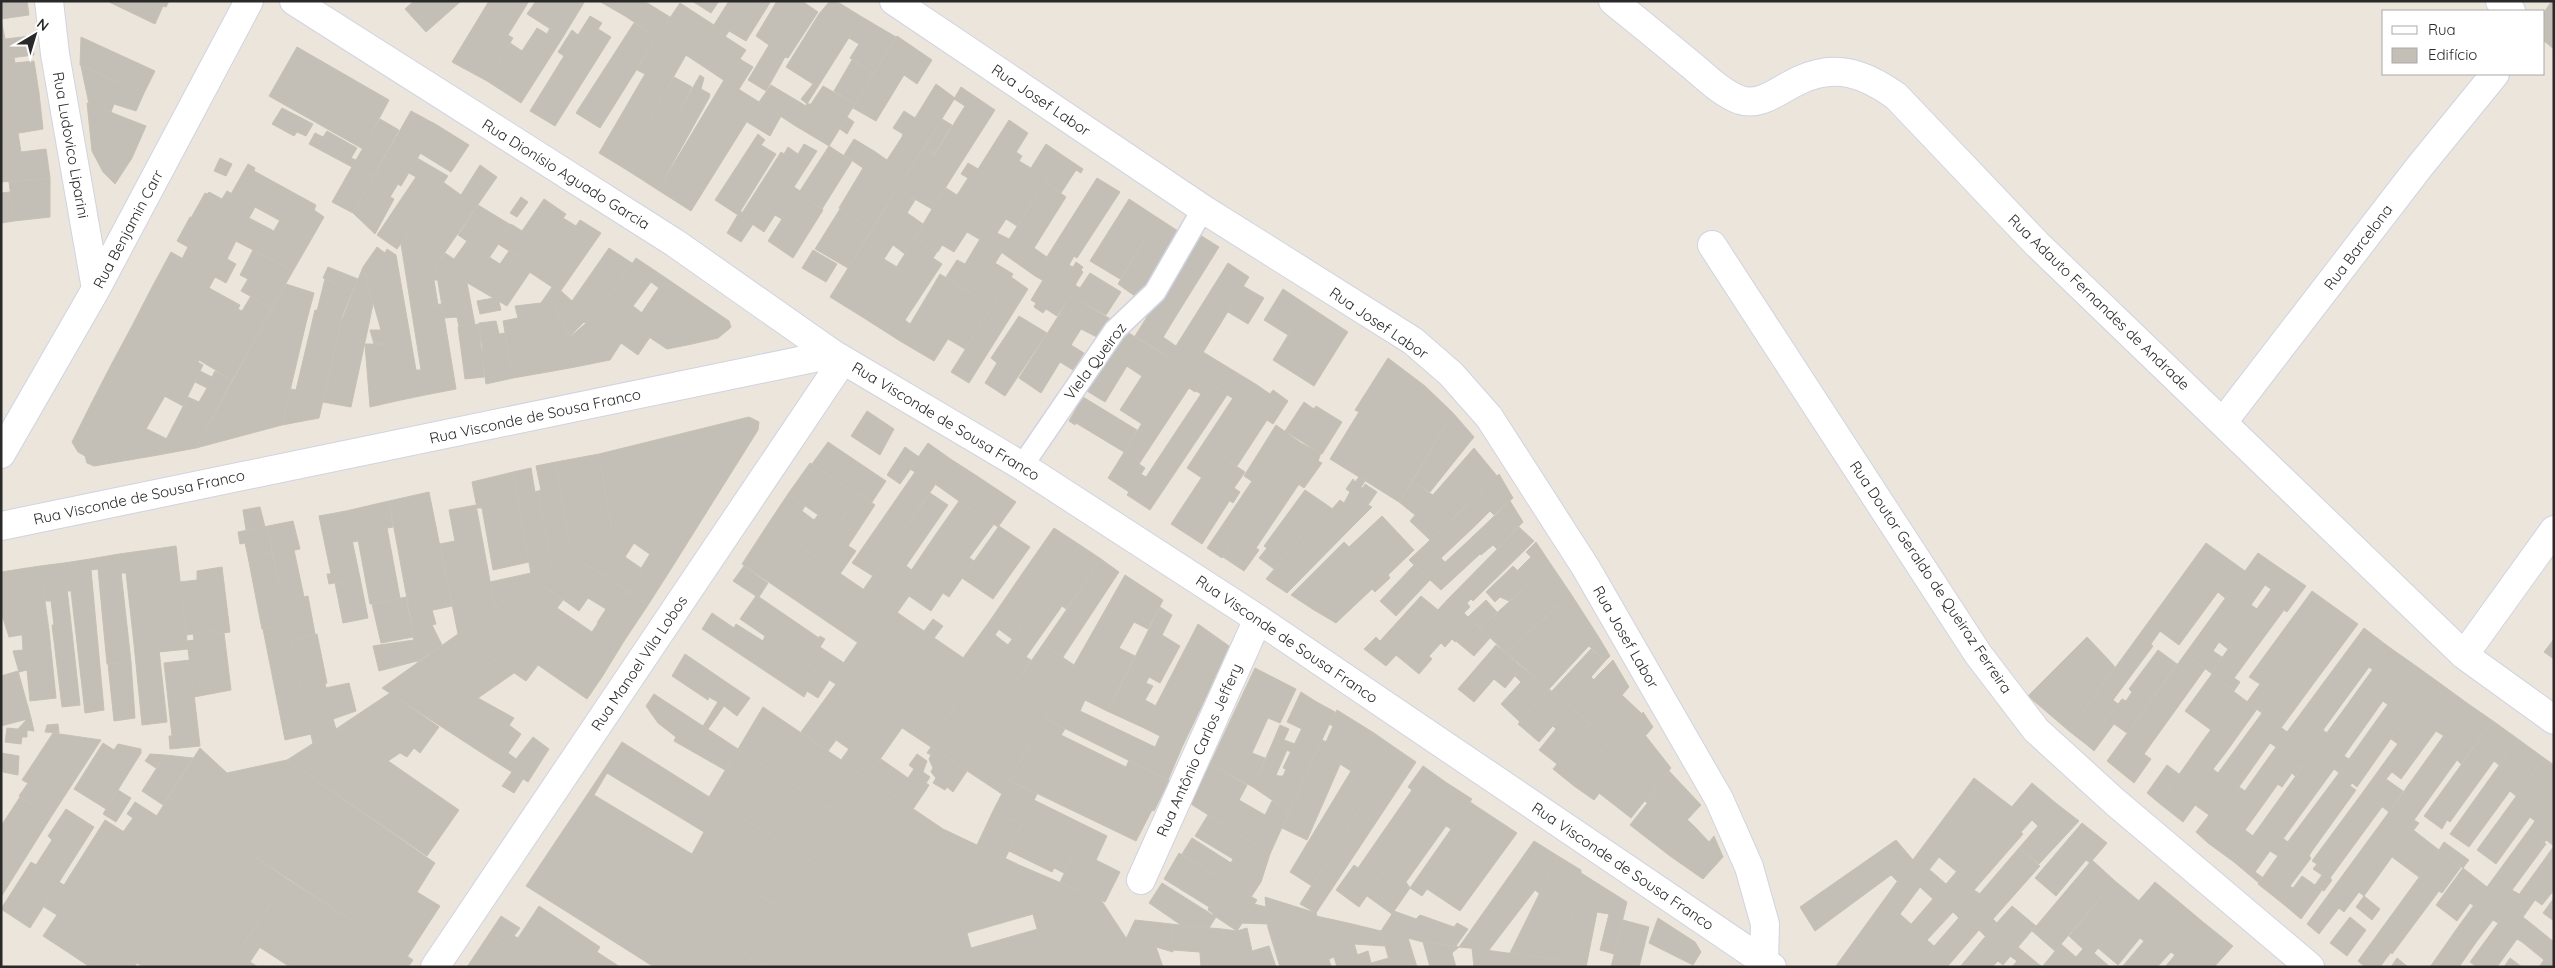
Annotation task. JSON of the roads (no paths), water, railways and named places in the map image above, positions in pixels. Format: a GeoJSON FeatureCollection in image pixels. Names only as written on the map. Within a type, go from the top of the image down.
{"type":"FeatureCollection","features":[{"type":"Feature","properties":{"kind":"street","name":"Rua Ludovico Liparini"},"geometry":{"type":"LineString","coordinates":[[49,1],[56,54],[96,288]]}},
{"type":"Feature","properties":{"kind":"street","name":"Rua Benjamin Carr"},"geometry":{"type":"LineString","coordinates":[[1,454],[96,288],[249,1]]}},
{"type":"Feature","properties":{"kind":"street","name":"Rua Dionísio Aguado Garcia"},"geometry":{"type":"LineString","coordinates":[[294,1],[675,243],[838,357]]}},
{"type":"Feature","properties":{"kind":"street","name":"Rua Josef Labor"},"geometry":{"type":"LineString","coordinates":[[894,1],[1203,209],[1412,341],[1451,374],[1489,416],[1586,568],[1719,799],[1749,867],[1765,924],[1766,965]]}},
{"type":"Feature","properties":{"kind":"street","name":"Rua Adauto Fernandes de Andrade"},"geometry":{"type":"LineString","coordinates":[[1613,1],[1718,87],[1740,100],[1757,101],[1800,80],[1823,73],[1847,72],[1874,81],[1896,96],[2037,244],[2464,655],[2554,720]]}},
{"type":"Feature","properties":{"kind":"street"},"geometry":{"type":"LineString","coordinates":[[2500,1],[2510,10]]}},
{"type":"Feature","properties":{"kind":"street","name":"Rua Barcelona"},"geometry":{"type":"LineString","coordinates":[[2223,422],[2420,166],[2494,75]]}},
{"type":"Feature","properties":{"kind":"street","name":"Rua Doutor Geraldo de Queiroz Ferreira"},"geometry":{"type":"LineString","coordinates":[[1712,245],[1978,654],[2036,730],[2115,802],[2310,967]]}},
{"type":"Feature","properties":{"kind":"street","name":"Rua Visconde de Sousa Franco"},"geometry":{"type":"LineString","coordinates":[[1,526],[838,357],[1022,466],[1258,619],[1766,965]]}},
{"type":"Feature","properties":{"kind":"street","name":"Rua Manoel Vila Lobos"},"geometry":{"type":"LineString","coordinates":[[435,967],[838,357]]}},
{"type":"Feature","properties":{"kind":"street"},"geometry":{"type":"LineString","coordinates":[[2464,655],[2554,530]]}},
{"type":"Feature","properties":{"kind":"street","name":"Rua Antônio Carlos Jeffery"},"geometry":{"type":"LineString","coordinates":[[1141,880],[1258,619]]}},
{"type":"Feature","properties":{"kind":"lane","name":"Viela Queiroz"},"geometry":{"type":"LineString","coordinates":[[1022,466],[1115,330],[1154,292],[1203,209]]}}]}
